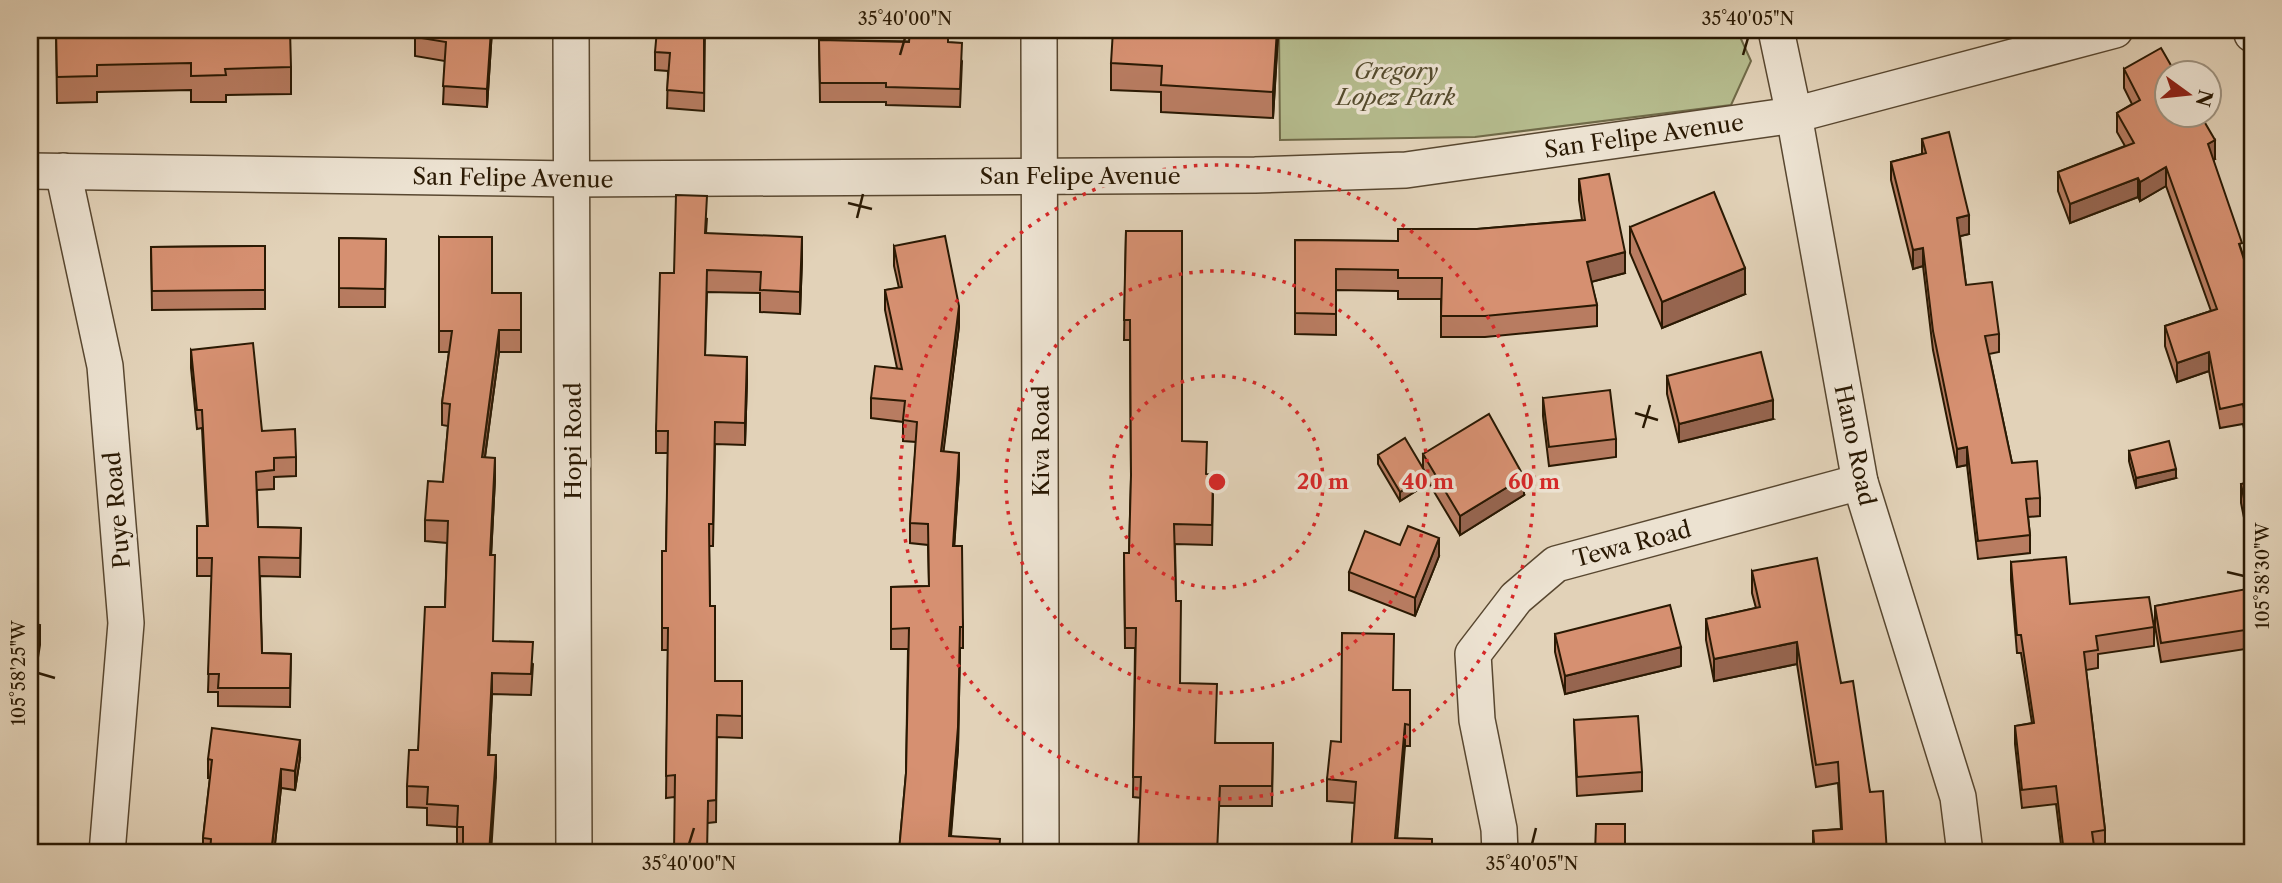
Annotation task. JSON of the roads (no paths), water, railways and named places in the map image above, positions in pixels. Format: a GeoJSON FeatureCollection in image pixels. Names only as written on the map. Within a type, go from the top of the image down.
{"type":"FeatureCollection","features":[{"type":"Feature","properties":{"kind":"street","name":"Hopi Road"},"geometry":{"type":"LineString","coordinates":[[571,30],[574,853]]}},
{"type":"Feature","properties":{"kind":"street","name":"Kiva Road"},"geometry":{"type":"LineString","coordinates":[[1039,30],[1041,853]]}},
{"type":"Feature","properties":{"kind":"street","name":"Hano Road"},"geometry":{"type":"LineString","coordinates":[[1776,30],[1794,115],[1860,482],[1958,797],[1965,853]]}},
{"type":"Feature","properties":{"kind":"street","name":"San Felipe Avenue"},"geometry":{"type":"LineString","coordinates":[[46,171],[572,180],[1406,170],[1794,115],[2115,30]]}},
{"type":"Feature","properties":{"kind":"street","name":"Puye Road"},"geometry":{"type":"LineString","coordinates":[[46,171],[105,366],[126,623],[107,853]]}},
{"type":"Feature","properties":{"kind":"street","name":"Tewa Road"},"geometry":{"type":"LineString","coordinates":[[1500,853],[1499,829],[1477,720],[1473,654],[1516,598],[1556,564],[1860,482]]}},
{"type":"Feature","properties":{"kind":"park label","name":"Gregory Lopez Park"},"geometry":{"type":"Point","coordinates":[1396,84]}}]}
